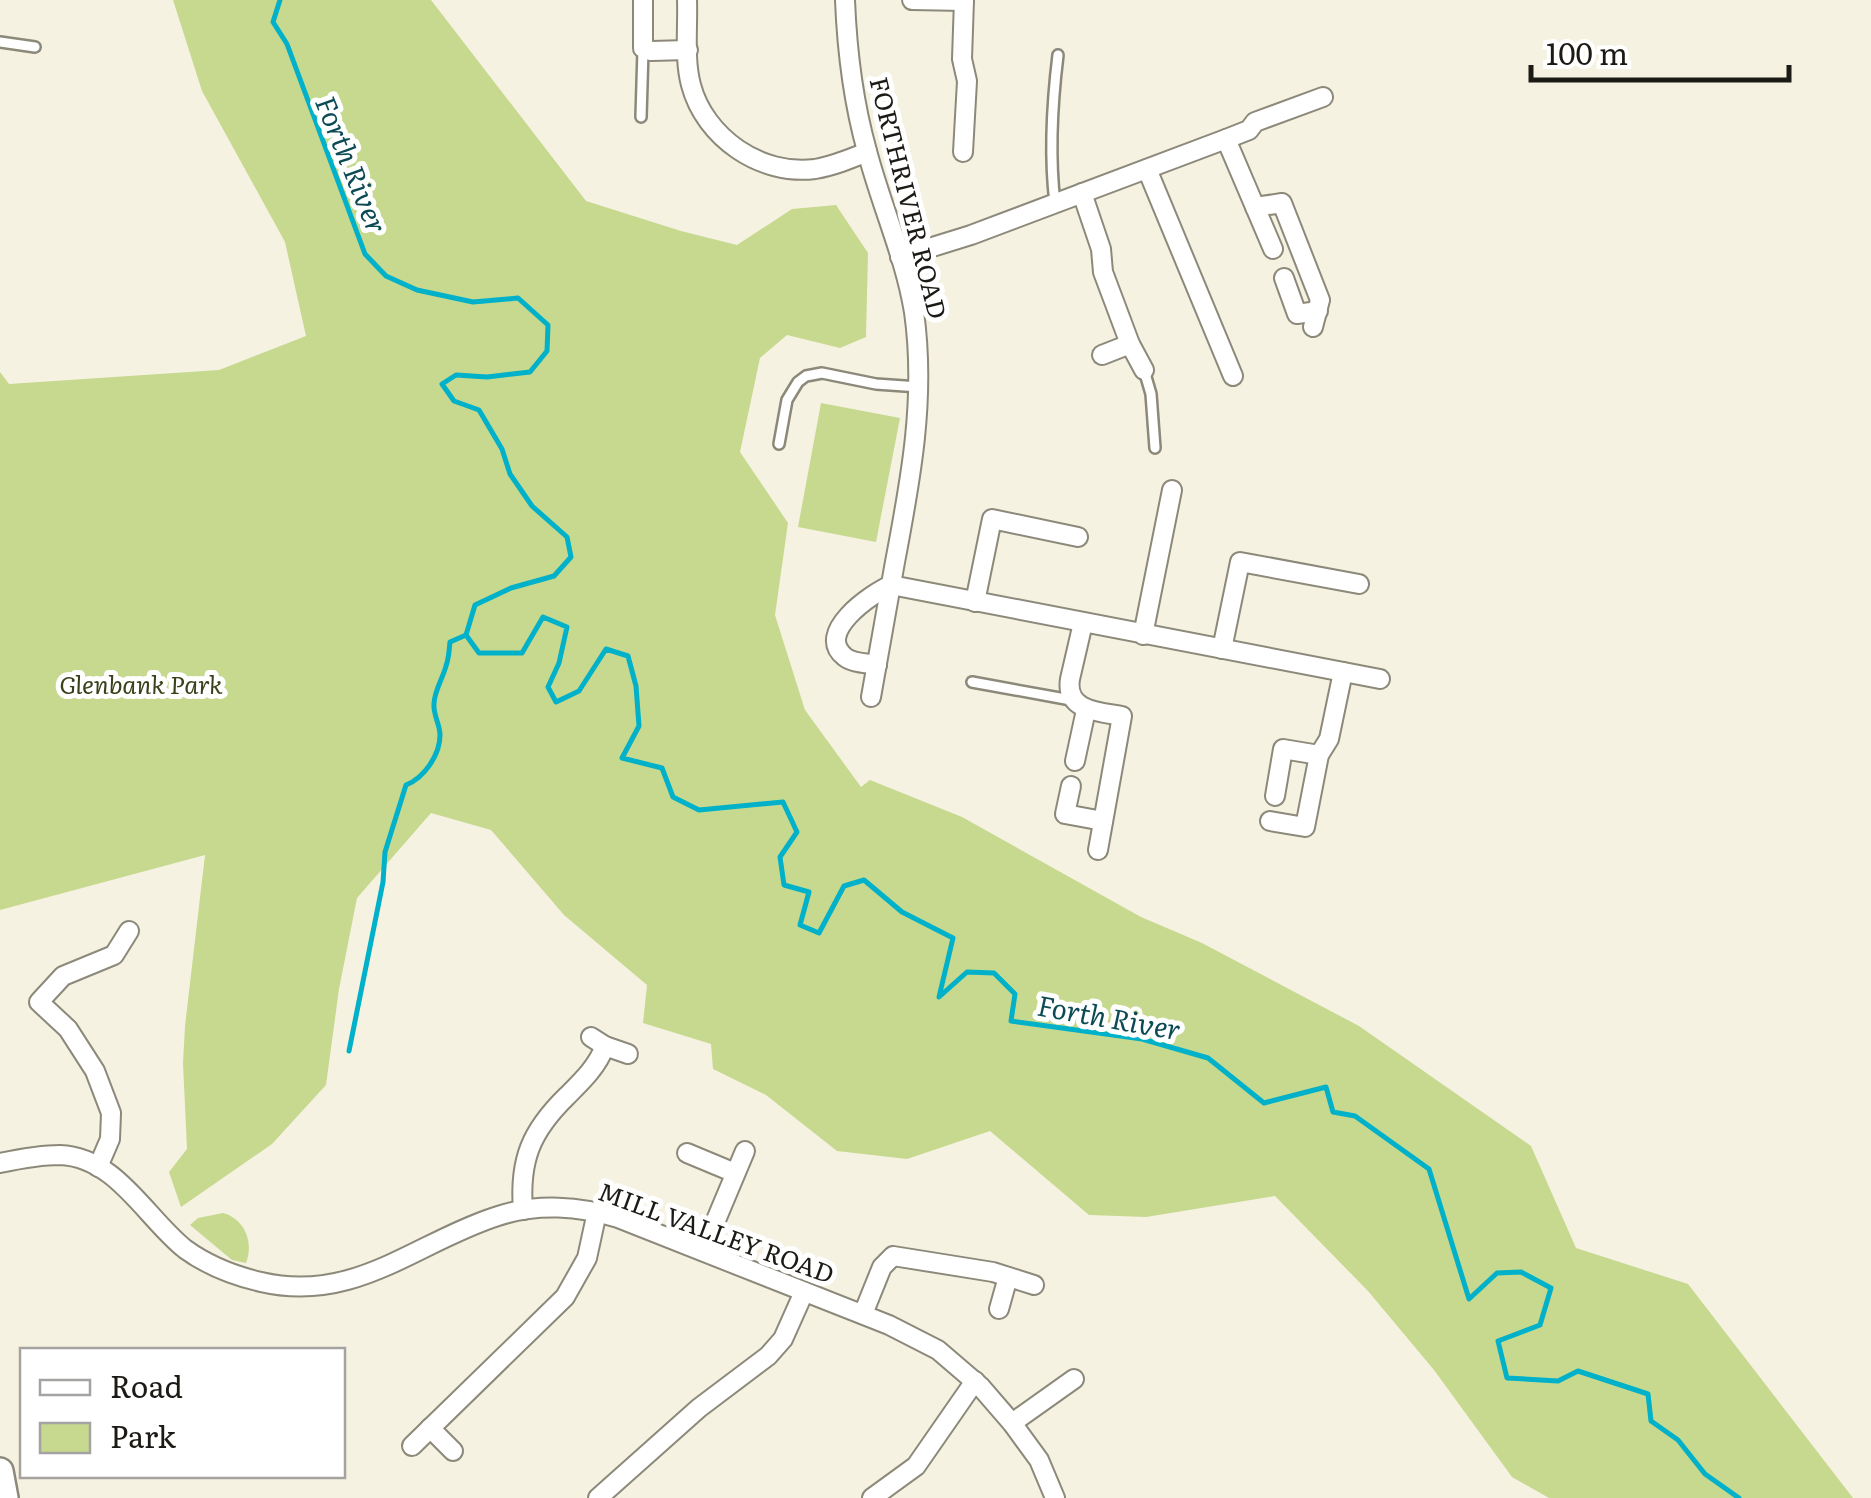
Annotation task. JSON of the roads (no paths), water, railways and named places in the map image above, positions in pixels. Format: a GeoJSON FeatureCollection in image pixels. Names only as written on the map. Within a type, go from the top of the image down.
{"type":"FeatureCollection","features":[{"type":"Feature","properties":{"kind":"street"},"geometry":{"type":"LineString","coordinates":[[643,0],[643,48],[651,52],[688,50]]}},
{"type":"Feature","properties":{"kind":"street"},"geometry":{"type":"LineString","coordinates":[[688,0],[688,70],[696,102],[716,132],[741,152],[786,168],[811,170],[867,152]]}},
{"type":"Feature","properties":{"kind":"street","name":"FORTHRIVER ROAD"},"geometry":{"type":"LineString","coordinates":[[845,0],[849,58],[867,152],[913,310],[919,387],[915,453],[871,697]]}},
{"type":"Feature","properties":{"kind":"street"},"geometry":{"type":"LineString","coordinates":[[912,0],[964,1],[962,58],[967,81],[963,152]]}},
{"type":"Feature","properties":{"kind":"street"},"geometry":{"type":"LineString","coordinates":[[900,256],[971,234],[1226,140],[1249,130],[1255,122],[1324,97]]}},
{"type":"Feature","properties":{"kind":"street"},"geometry":{"type":"LineString","coordinates":[[1226,140],[1273,250]]}},
{"type":"Feature","properties":{"kind":"street"},"geometry":{"type":"LineString","coordinates":[[1147,169],[1233,376]]}},
{"type":"Feature","properties":{"kind":"street"},"geometry":{"type":"LineString","coordinates":[[1082,193],[1102,249],[1103,272],[1144,370]]}},
{"type":"Feature","properties":{"kind":"street"},"geometry":{"type":"LineString","coordinates":[[1256,207],[1282,203],[1320,300],[1316,319],[1296,314],[1284,278]]}},
{"type":"Feature","properties":{"kind":"street"},"geometry":{"type":"LineString","coordinates":[[1102,355],[1130,344]]}},
{"type":"Feature","properties":{"kind":"street"},"geometry":{"type":"LineString","coordinates":[[1143,634],[1172,490]]}},
{"type":"Feature","properties":{"kind":"street"},"geometry":{"type":"LineString","coordinates":[[975,602],[992,519],[1078,537]]}},
{"type":"Feature","properties":{"kind":"street"},"geometry":{"type":"LineString","coordinates":[[1222,649],[1240,562],[1359,584]]}},
{"type":"Feature","properties":{"kind":"street"},"geometry":{"type":"LineString","coordinates":[[877,665],[848,660],[840,653],[836,634],[840,624],[878,591],[891,585],[1380,678]]}},
{"type":"Feature","properties":{"kind":"street"},"geometry":{"type":"LineString","coordinates":[[1076,762],[1080,705],[1068,688],[1083,623]]}},
{"type":"Feature","properties":{"kind":"street"},"geometry":{"type":"LineString","coordinates":[[1270,821],[1306,827],[1319,756],[1329,739],[1342,672]]}},
{"type":"Feature","properties":{"kind":"street"},"geometry":{"type":"LineString","coordinates":[[1080,705],[1122,716],[1098,850]]}},
{"type":"Feature","properties":{"kind":"street"},"geometry":{"type":"LineString","coordinates":[[1274,796],[1284,749],[1319,756]]}},
{"type":"Feature","properties":{"kind":"street"},"geometry":{"type":"LineString","coordinates":[[1070,786],[1065,814],[1103,822]]}},
{"type":"Feature","properties":{"kind":"street"},"geometry":{"type":"LineString","coordinates":[[98,1168],[110,1138],[111,1113],[95,1070],[68,1029],[40,1002],[63,976],[114,955],[129,931]]}},
{"type":"Feature","properties":{"kind":"street"},"geometry":{"type":"LineString","coordinates":[[523,1210],[521,1184],[532,1139],[600,1059],[598,1042],[628,1054]]}},
{"type":"Feature","properties":{"kind":"street"},"geometry":{"type":"LineString","coordinates":[[703,1252],[744,1151]]}},
{"type":"Feature","properties":{"kind":"street"},"geometry":{"type":"LineString","coordinates":[[687,1153],[735,1173]]}},
{"type":"Feature","properties":{"kind":"street","name":"MILL VALLEY ROAD"},"geometry":{"type":"LineString","coordinates":[[0,1163],[62,1155],[90,1162],[111,1175],[187,1250],[224,1271],[263,1283],[296,1287],[333,1284],[368,1274],[500,1215],[572,1208],[597,1212],[863,1314],[938,1350],[974,1380],[1012,1423],[1039,1460],[1055,1498]]}},
{"type":"Feature","properties":{"kind":"street"},"geometry":{"type":"LineString","coordinates":[[412,1446],[565,1296],[587,1258],[597,1212]]}},
{"type":"Feature","properties":{"kind":"street"},"geometry":{"type":"LineString","coordinates":[[863,1314],[882,1267],[893,1256],[993,1272],[1034,1285]]}},
{"type":"Feature","properties":{"kind":"street"},"geometry":{"type":"LineString","coordinates":[[999,1309],[1008,1277]]}},
{"type":"Feature","properties":{"kind":"street"},"geometry":{"type":"LineString","coordinates":[[598,1498],[699,1408],[768,1356],[783,1338],[804,1292]]}},
{"type":"Feature","properties":{"kind":"street"},"geometry":{"type":"LineString","coordinates":[[1012,1423],[1074,1378]]}},
{"type":"Feature","properties":{"kind":"street"},"geometry":{"type":"LineString","coordinates":[[872,1498],[916,1466],[974,1380]]}},
{"type":"Feature","properties":{"kind":"street"},"geometry":{"type":"LineString","coordinates":[[430,1428],[452,1451]]}},
{"type":"Feature","properties":{"kind":"street"},"geometry":{"type":"LineString","coordinates":[[0,1471],[5,1498]]}},
{"type":"Feature","properties":{"kind":"lane"},"geometry":{"type":"LineString","coordinates":[[0,42],[35,47]]}},
{"type":"Feature","properties":{"kind":"lane"},"geometry":{"type":"LineString","coordinates":[[642,117],[643,48]]}},
{"type":"Feature","properties":{"kind":"lane"},"geometry":{"type":"LineString","coordinates":[[1055,203],[1051,162],[1058,55]]}},
{"type":"Feature","properties":{"kind":"lane"},"geometry":{"type":"LineString","coordinates":[[1144,370],[1152,394],[1155,448]]}},
{"type":"Feature","properties":{"kind":"lane"},"geometry":{"type":"LineString","coordinates":[[779,444],[788,400],[806,376],[822,374],[919,387]]}},
{"type":"Feature","properties":{"kind":"lane"},"geometry":{"type":"LineString","coordinates":[[972,682],[1080,705]]}},
{"type":"Feature","properties":{"kind":"waterway","name":"Forth River"},"geometry":{"type":"LineString","coordinates":[[280,0],[273,22],[287,44],[365,254],[386,276],[417,290],[473,302],[518,298],[548,325],[547,351],[530,372],[487,377],[456,375],[442,384],[454,401],[479,410],[502,449],[510,474],[532,506],[567,537],[571,557],[554,576],[511,588],[475,605],[466,635]]}},
{"type":"Feature","properties":{"kind":"waterway","name":"Forth River"},"geometry":{"type":"LineString","coordinates":[[466,635],[479,653],[522,653],[543,617],[567,627],[559,663],[548,687],[556,702],[579,691],[606,649],[628,656],[636,686],[639,726],[622,758],[662,768],[673,797],[699,810],[783,802],[797,832],[780,857],[784,885],[809,892],[800,925],[819,933],[844,886],[864,880],[902,912],[953,938],[939,997],[967,972],[994,973],[1015,994],[1011,1021],[1142,1039],[1208,1058],[1264,1103],[1326,1087],[1333,1112],[1355,1116],[1429,1169],[1469,1299],[1497,1273],[1521,1272],[1551,1288],[1540,1325],[1498,1341],[1507,1378],[1558,1381],[1578,1371],[1648,1394],[1651,1421],[1678,1440],[1705,1474],[1739,1498]]}},
{"type":"Feature","properties":{"kind":"waterway"},"geometry":{"type":"LineString","coordinates":[[349,1051],[383,882],[385,852],[406,785],[425,771],[437,750],[440,735],[435,694],[450,642],[466,635]]}},
{"type":"Feature","properties":{"kind":"park label","name":"Glenbank Park"},"geometry":{"type":"Point","coordinates":[141,685]}}]}
